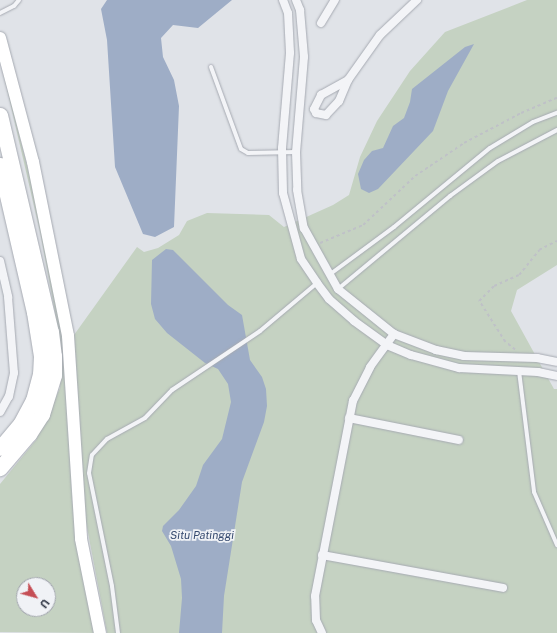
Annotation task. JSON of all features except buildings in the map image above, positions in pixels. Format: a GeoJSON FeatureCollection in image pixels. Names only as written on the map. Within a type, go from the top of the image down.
{"type":"FeatureCollection","features":[{"type":"Feature","properties":{"kind":"highway"},"geometry":{"type":"LineString","coordinates":[[0,115],[51,332],[54,356],[52,388],[42,414],[29,434],[0,468]]}},
{"type":"Feature","properties":{"kind":"highway"},"geometry":{"type":"LineString","coordinates":[[0,165],[34,312],[41,356],[40,374],[33,400],[20,424],[0,448]]}},
{"type":"Feature","properties":{"kind":"main road"},"geometry":{"type":"LineString","coordinates":[[0,38],[32,162],[68,336],[75,472],[81,539],[100,633]]}},
{"type":"Feature","properties":{"kind":"street"},"geometry":{"type":"LineString","coordinates":[[283,0],[288,13],[290,53],[282,151],[283,193],[292,232],[301,259],[317,283],[329,299],[354,321],[387,345],[427,361],[459,368],[519,371],[557,376]]}},
{"type":"Feature","properties":{"kind":"street"},"geometry":{"type":"LineString","coordinates":[[296,0],[300,10],[304,57],[296,152],[300,205],[304,228],[338,289],[394,334],[436,350],[464,356],[519,357],[557,362]]}},
{"type":"Feature","properties":{"kind":"street"},"geometry":{"type":"LineString","coordinates":[[348,80],[321,95],[314,109],[316,113],[326,115],[339,101],[348,80],[380,35],[417,0]]}},
{"type":"Feature","properties":{"kind":"street"},"geometry":{"type":"LineString","coordinates":[[321,23],[332,1]]}},
{"type":"Feature","properties":{"kind":"street"},"geometry":{"type":"LineString","coordinates":[[0,261],[8,297],[14,373],[9,396],[0,412]]}},
{"type":"Feature","properties":{"kind":"street"},"geometry":{"type":"LineString","coordinates":[[317,283],[329,275]]}},
{"type":"Feature","properties":{"kind":"street"},"geometry":{"type":"LineString","coordinates":[[329,299],[338,289]]}},
{"type":"Feature","properties":{"kind":"street"},"geometry":{"type":"LineString","coordinates":[[322,633],[316,620],[315,596],[349,418],[362,381],[394,334]]}},
{"type":"Feature","properties":{"kind":"street"},"geometry":{"type":"LineString","coordinates":[[519,357],[519,371]]}},
{"type":"Feature","properties":{"kind":"street"},"geometry":{"type":"LineString","coordinates":[[349,418],[459,440]]}},
{"type":"Feature","properties":{"kind":"street"},"geometry":{"type":"LineString","coordinates":[[322,555],[503,588]]}},
{"type":"Feature","properties":{"kind":"lane"},"geometry":{"type":"LineString","coordinates":[[0,13],[14,6],[19,0]]}},
{"type":"Feature","properties":{"kind":"lane"},"geometry":{"type":"LineString","coordinates":[[211,67],[241,149],[248,153],[282,151],[296,152]]}},
{"type":"Feature","properties":{"kind":"lane"},"geometry":{"type":"LineString","coordinates":[[329,275],[394,227],[490,148],[533,122],[557,112]]}},
{"type":"Feature","properties":{"kind":"lane"},"geometry":{"type":"LineString","coordinates":[[338,289],[450,196],[498,161],[557,130]]}},
{"type":"Feature","properties":{"kind":"lane"},"geometry":{"type":"LineString","coordinates":[[118,633],[112,586],[89,473],[92,455],[107,439],[144,418],[172,390],[210,367],[260,331],[317,283]]}},
{"type":"Feature","properties":{"kind":"lane"},"geometry":{"type":"LineString","coordinates":[[519,371],[534,492],[557,545]]}},
{"type":"Feature","properties":{"kind":"path"},"geometry":{"type":"LineString","coordinates":[[314,247],[334,235],[362,225],[415,176],[464,143],[521,112],[557,98]]}},
{"type":"Feature","properties":{"kind":"path"},"geometry":{"type":"LineString","coordinates":[[519,357],[514,347],[505,342],[479,302],[494,286],[519,275],[539,250],[557,241]]}},
{"type":"Feature","properties":{"kind":"green space"},"geometry":{"type":"Polygon","coordinates":[[[527,0],[557,0],[557,265],[517,290],[511,311],[554,389],[557,389],[557,633],[107,633],[86,522],[74,335],[137,247],[144,252],[158,248],[179,235],[187,221],[207,213],[269,215],[284,227],[333,205],[349,195],[360,157],[377,121],[410,71],[445,32],[527,0]]]}},
{"type":"Feature","properties":{"kind":"green space"},"geometry":{"type":"Polygon","coordinates":[[[0,59],[44,232],[64,344],[72,496],[78,546],[98,633],[0,632],[0,484],[36,440],[60,388],[61,344],[40,232],[0,59]]]}},
{"type":"Feature","properties":{"kind":"water"},"geometry":{"type":"Polygon","coordinates":[[[107,0],[232,0],[198,28],[173,25],[161,38],[163,57],[174,80],[179,106],[174,227],[155,237],[143,234],[115,167],[107,40],[101,9],[107,0]]]}},
{"type":"Feature","properties":{"kind":"water"},"geometry":{"type":"Polygon","coordinates":[[[474,44],[448,91],[433,131],[378,189],[369,193],[361,189],[358,174],[364,160],[372,151],[383,148],[393,126],[404,118],[410,102],[412,89],[465,47],[474,44]]]}},
{"type":"Feature","properties":{"kind":"water","name":"Situ Patinggi"},"geometry":{"type":"Polygon","coordinates":[[[166,249],[173,250],[228,305],[242,315],[250,360],[262,377],[266,389],[267,406],[264,422],[242,482],[224,596],[222,633],[179,633],[182,598],[181,579],[171,546],[162,531],[163,526],[179,510],[196,486],[203,465],[222,439],[231,402],[228,384],[218,369],[205,363],[167,333],[155,319],[151,304],[152,260],[166,249]]]}}]}
